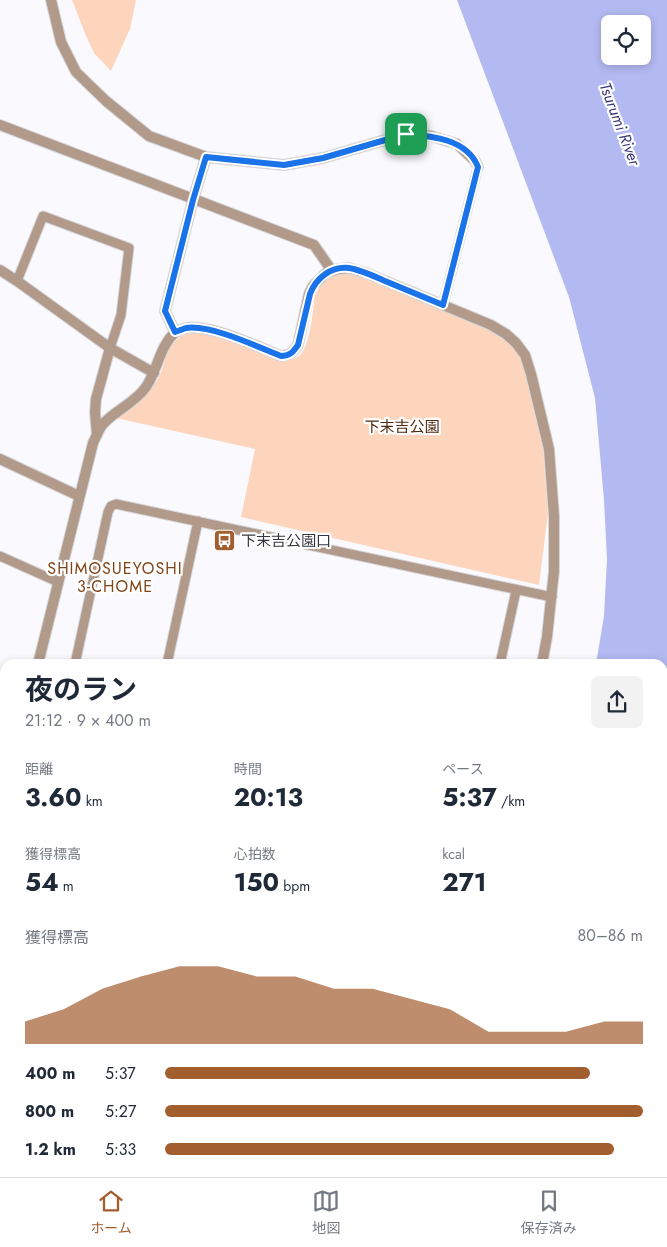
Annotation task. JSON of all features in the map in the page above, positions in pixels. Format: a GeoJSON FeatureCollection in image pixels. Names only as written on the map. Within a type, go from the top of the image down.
{"type":"FeatureCollection","features":[{"type":"Feature","properties":{"kind":"street"},"geometry":{"type":"LineString","coordinates":[[51,0],[61,42],[76,72],[106,101],[149,136],[206,157],[284,165],[323,158],[406,134],[431,136],[457,144],[475,161],[478,167]]}},
{"type":"Feature","properties":{"kind":"street"},"geometry":{"type":"LineString","coordinates":[[0,125],[314,245],[332,271]]}},
{"type":"Feature","properties":{"kind":"street"},"geometry":{"type":"LineString","coordinates":[[175,332],[165,311],[206,157]]}},
{"type":"Feature","properties":{"kind":"street"},"geometry":{"type":"LineString","coordinates":[[39,659],[93,443],[103,424],[133,401],[145,388],[154,373],[163,349],[175,332],[186,328],[200,328],[218,332],[281,356],[288,356],[294,352],[298,345],[313,286],[326,273],[349,268],[366,273],[491,325],[506,334],[525,355],[549,449],[554,516],[552,597],[543,659]]}},
{"type":"Feature","properties":{"kind":"street"},"geometry":{"type":"LineString","coordinates":[[0,270],[110,348],[154,373]]}},
{"type":"Feature","properties":{"kind":"street"},"geometry":{"type":"LineString","coordinates":[[97,435],[94,412],[110,348]]}},
{"type":"Feature","properties":{"kind":"street"},"geometry":{"type":"LineString","coordinates":[[0,458],[79,496]]}},
{"type":"Feature","properties":{"kind":"lane"},"geometry":{"type":"LineString","coordinates":[[443,305],[478,167]]}},
{"type":"Feature","properties":{"kind":"lane"},"geometry":{"type":"LineString","coordinates":[[17,281],[44,216],[129,248],[122,315],[110,348]]}},
{"type":"Feature","properties":{"kind":"lane"},"geometry":{"type":"LineString","coordinates":[[76,659],[100,567],[111,506],[116,504],[516,591],[552,597]]}},
{"type":"Feature","properties":{"kind":"lane"},"geometry":{"type":"LineString","coordinates":[[168,659],[198,521]]}},
{"type":"Feature","properties":{"kind":"lane"},"geometry":{"type":"LineString","coordinates":[[0,556],[58,582]]}},
{"type":"Feature","properties":{"kind":"lane"},"geometry":{"type":"LineString","coordinates":[[501,659],[516,591]]}},
{"type":"Feature","properties":{"kind":"green space"},"geometry":{"type":"Polygon","coordinates":[[[72,0],[136,0],[130,29],[111,71],[94,53],[72,0]]]}},
{"type":"Feature","properties":{"kind":"green space","name":"下末吉公園"},"geometry":{"type":"Polygon","coordinates":[[[348,272],[489,329],[504,338],[522,358],[543,450],[548,514],[539,585],[241,517],[255,449],[116,418],[152,387],[160,375],[170,347],[182,335],[199,333],[222,338],[280,361],[290,360],[299,356],[306,345],[315,295],[321,285],[328,279],[337,274],[348,272]]]}},
{"type":"Feature","properties":{"kind":"water","name":"Tsurumi River"},"geometry":{"type":"Polygon","coordinates":[[[457,0],[667,0],[667,659],[597,659],[604,616],[607,559],[595,398],[569,297],[457,0]]]}},
{"type":"Feature","properties":{"kind":"place","name":"下末吉公園口"},"geometry":{"type":"Point","coordinates":[225,541]}},
{"type":"Feature","properties":{"kind":"district","name":"SHIMOSUEYOSHI 3-CHOME"},"geometry":{"type":"Point","coordinates":[115,577]}},
{"type":"Feature","properties":{"kind":"route"},"geometry":{"type":"LineString","coordinates":[[406,134],[431,136],[457,144],[475,161],[478,167],[443,305],[366,273],[349,268],[338,269],[326,273],[313,286],[298,345],[294,352],[288,356],[281,356],[218,332],[200,328],[186,328],[175,332],[165,311],[206,157],[238,162],[284,165],[323,158],[406,134]]}}]}
